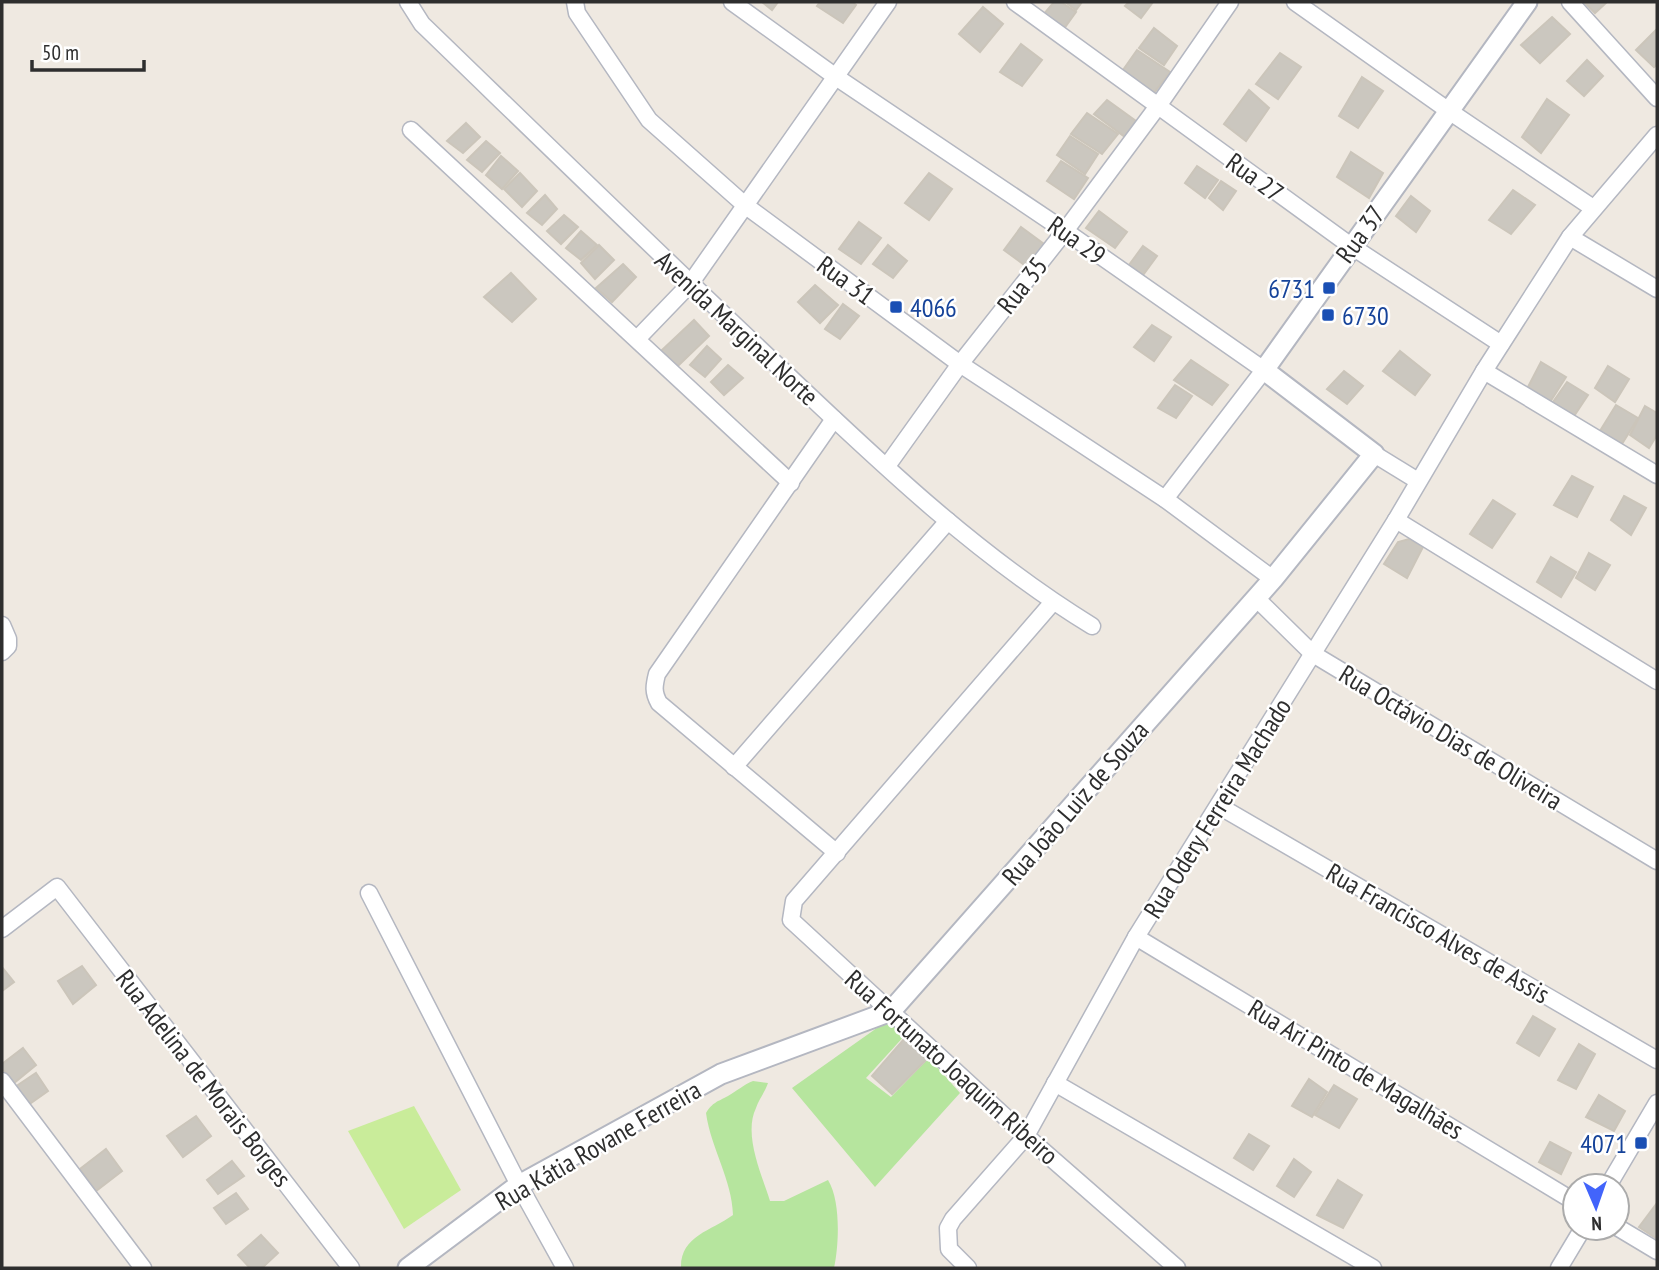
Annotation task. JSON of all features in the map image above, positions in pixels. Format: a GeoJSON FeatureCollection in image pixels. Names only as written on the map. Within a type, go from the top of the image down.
{"type":"FeatureCollection","features":[{"type":"Feature","properties":{"kind":"street","name":"Avenida Marginal Norte"},"geometry":{"type":"LineString","coordinates":[[408,2],[422,24],[690,284],[834,419],[948,521],[1053,602],[1092,626]]}},
{"type":"Feature","properties":{"kind":"street","name":"Rua 31"},"geometry":{"type":"LineString","coordinates":[[575,2],[577,13],[649,120],[746,206],[960,364],[1165,499],[1273,579]]}},
{"type":"Feature","properties":{"kind":"street","name":"Rua 29"},"geometry":{"type":"LineString","coordinates":[[732,2],[836,77],[1065,231],[1264,370],[1374,454],[1418,481]]}},
{"type":"Feature","properties":{"kind":"street"},"geometry":{"type":"LineString","coordinates":[[637,339],[690,284],[888,2]]}},
{"type":"Feature","properties":{"kind":"street","name":"Rua 27"},"geometry":{"type":"LineString","coordinates":[[1015,2],[1351,246],[1501,344]]}},
{"type":"Feature","properties":{"kind":"street","name":"Rua 35"},"geometry":{"type":"LineString","coordinates":[[887,466],[960,364],[1065,231],[1158,106],[1230,2]]}},
{"type":"Feature","properties":{"kind":"street"},"geometry":{"type":"LineString","coordinates":[[1295,2],[1593,208]]}},
{"type":"Feature","properties":{"kind":"street","name":"Rua 37"},"geometry":{"type":"LineString","coordinates":[[1165,499],[1264,370],[1527,2]]}},
{"type":"Feature","properties":{"kind":"street"},"geometry":{"type":"LineString","coordinates":[[1570,2],[1657,98]]}},
{"type":"Feature","properties":{"kind":"street"},"geometry":{"type":"LineString","coordinates":[[411,130],[791,482]]}},
{"type":"Feature","properties":{"kind":"street"},"geometry":{"type":"LineString","coordinates":[[1657,135],[1570,237],[1483,371],[1657,475]]}},
{"type":"Feature","properties":{"kind":"street"},"geometry":{"type":"LineString","coordinates":[[1570,237],[1657,289]]}},
{"type":"Feature","properties":{"kind":"street","name":"Rua Odery Ferreira Machado"},"geometry":{"type":"LineString","coordinates":[[968,1268],[948,1248],[948,1228],[953,1219],[1026,1136],[1136,937],[1396,520],[1483,371]]}},
{"type":"Feature","properties":{"kind":"street"},"geometry":{"type":"LineString","coordinates":[[834,419],[657,674],[654,686],[659,703],[734,767],[837,853],[1053,602]]}},
{"type":"Feature","properties":{"kind":"street","name":"Rua João Luiz de Souza"},"geometry":{"type":"LineString","coordinates":[[721,1074],[891,1011],[1273,579],[1374,454]]}},
{"type":"Feature","properties":{"kind":"street"},"geometry":{"type":"LineString","coordinates":[[1396,520],[1657,681]]}},
{"type":"Feature","properties":{"kind":"street"},"geometry":{"type":"LineString","coordinates":[[734,767],[948,521]]}},
{"type":"Feature","properties":{"kind":"street","name":"Rua Octávio Dias de Oliveira"},"geometry":{"type":"LineString","coordinates":[[1256,598],[1313,654],[1657,861]]}},
{"type":"Feature","properties":{"kind":"street"},"geometry":{"type":"LineString","coordinates":[[2,625],[8,639],[8,646],[2,652]]}},
{"type":"Feature","properties":{"kind":"street","name":"Rua Francisco Alves de Assis"},"geometry":{"type":"LineString","coordinates":[[1219,806],[1657,1060]]}},
{"type":"Feature","properties":{"kind":"street","name":"Rua Fortunato Joaquim Ribeiro"},"geometry":{"type":"LineString","coordinates":[[837,853],[794,901],[791,920],[1026,1136],[1177,1268]]}},
{"type":"Feature","properties":{"kind":"street","name":"Rua Adelina de Morais Borges"},"geometry":{"type":"LineString","coordinates":[[2,929],[57,887],[351,1268]]}},
{"type":"Feature","properties":{"kind":"street"},"geometry":{"type":"LineString","coordinates":[[369,892],[519,1185],[565,1268]]}},
{"type":"Feature","properties":{"kind":"street","name":"Rua Ari Pinto de Magalhães"},"geometry":{"type":"LineString","coordinates":[[1136,937],[1561,1194]]}},
{"type":"Feature","properties":{"kind":"street","name":"Rua Kátia Rovane Ferreira"},"geometry":{"type":"LineString","coordinates":[[408,1268],[519,1185],[721,1074]]}},
{"type":"Feature","properties":{"kind":"street"},"geometry":{"type":"LineString","coordinates":[[2,1081],[144,1268]]}},
{"type":"Feature","properties":{"kind":"street"},"geometry":{"type":"LineString","coordinates":[[1055,1083],[1373,1268]]}},
{"type":"Feature","properties":{"kind":"street"},"geometry":{"type":"LineString","coordinates":[[1616,1172],[1657,1103]]}},
{"type":"Feature","properties":{"kind":"street"},"geometry":{"type":"LineString","coordinates":[[1631,1235],[1657,1251]]}},
{"type":"Feature","properties":{"kind":"street"},"geometry":{"type":"LineString","coordinates":[[1559,1268],[1575,1242]]}},
{"type":"Feature","properties":{"kind":"green space"},"geometry":{"type":"Polygon","coordinates":[[[891,1018],[907,1033],[866,1078],[891,1097],[929,1058],[960,1093],[875,1187],[792,1088],[891,1018]]]}},
{"type":"Feature","properties":{"kind":"green space"},"geometry":{"type":"Polygon","coordinates":[[[753,1081],[768,1083],[756,1108],[752,1130],[755,1155],[770,1201],[784,1201],[828,1180],[837,1211],[838,1236],[834,1268],[681,1268],[682,1257],[691,1241],[733,1215],[729,1189],[706,1113],[716,1103],[753,1081]]]}},
{"type":"Feature","properties":{"kind":"green space"},"geometry":{"type":"Polygon","coordinates":[[[414,1106],[461,1190],[404,1229],[348,1131],[414,1106]]]}},
{"type":"Feature","properties":{"kind":"building"},"geometry":{"type":"Polygon","coordinates":[[[762,2],[778,2],[772,10],[762,2]]]}},
{"type":"Feature","properties":{"kind":"building"},"geometry":{"type":"Polygon","coordinates":[[[820,2],[852,2],[856,5],[843,23],[817,6],[820,2]]]}},
{"type":"Feature","properties":{"kind":"building"},"geometry":{"type":"Polygon","coordinates":[[[1054,2],[1061,2],[1076,12],[1063,30],[1043,15],[1054,2]]]}},
{"type":"Feature","properties":{"kind":"building"},"geometry":{"type":"Polygon","coordinates":[[[1065,2],[1082,2],[1076,10],[1065,2]]]}},
{"type":"Feature","properties":{"kind":"building"},"geometry":{"type":"Polygon","coordinates":[[[1129,2],[1153,2],[1141,18],[1125,6],[1129,2]]]}},
{"type":"Feature","properties":{"kind":"building"},"geometry":{"type":"Polygon","coordinates":[[[1584,2],[1607,2],[1595,13],[1584,2]]]}},
{"type":"Feature","properties":{"kind":"building"},"geometry":{"type":"Polygon","coordinates":[[[983,7],[1003,24],[980,52],[959,34],[983,7]]]}},
{"type":"Feature","properties":{"kind":"building"},"geometry":{"type":"Polygon","coordinates":[[[1552,17],[1570,34],[1540,63],[1521,45],[1552,17]]]}},
{"type":"Feature","properties":{"kind":"building"},"geometry":{"type":"Polygon","coordinates":[[[1154,28],[1177,46],[1164,65],[1139,48],[1154,28]]]}},
{"type":"Feature","properties":{"kind":"building"},"geometry":{"type":"Polygon","coordinates":[[[1657,29],[1657,64],[1654,67],[1636,50],[1657,29]]]}},
{"type":"Feature","properties":{"kind":"building"},"geometry":{"type":"Polygon","coordinates":[[[1021,44],[1042,60],[1022,86],[1000,72],[1021,44]]]}},
{"type":"Feature","properties":{"kind":"building"},"geometry":{"type":"Polygon","coordinates":[[[1137,50],[1170,72],[1154,93],[1123,70],[1137,50]]]}},
{"type":"Feature","properties":{"kind":"building"},"geometry":{"type":"Polygon","coordinates":[[[1280,53],[1301,67],[1278,99],[1256,84],[1280,53]]]}},
{"type":"Feature","properties":{"kind":"building"},"geometry":{"type":"Polygon","coordinates":[[[1587,60],[1603,76],[1584,96],[1567,81],[1587,60]]]}},
{"type":"Feature","properties":{"kind":"building"},"geometry":{"type":"Polygon","coordinates":[[[1362,77],[1383,91],[1358,128],[1339,116],[1362,77]]]}},
{"type":"Feature","properties":{"kind":"building"},"geometry":{"type":"Polygon","coordinates":[[[1249,90],[1269,108],[1246,141],[1224,124],[1249,90]]]}},
{"type":"Feature","properties":{"kind":"building"},"geometry":{"type":"Polygon","coordinates":[[[1547,99],[1569,115],[1541,153],[1522,137],[1547,99]]]}},
{"type":"Feature","properties":{"kind":"building"},"geometry":{"type":"Polygon","coordinates":[[[1107,100],[1136,121],[1125,137],[1094,114],[1107,100]]]}},
{"type":"Feature","properties":{"kind":"building"},"geometry":{"type":"Polygon","coordinates":[[[1087,113],[1118,134],[1102,154],[1071,134],[1087,113]]]}},
{"type":"Feature","properties":{"kind":"building"},"geometry":{"type":"Polygon","coordinates":[[[466,123],[480,137],[463,153],[447,141],[466,123]]]}},
{"type":"Feature","properties":{"kind":"building"},"geometry":{"type":"Polygon","coordinates":[[[1070,136],[1098,154],[1085,174],[1057,155],[1070,136]]]}},
{"type":"Feature","properties":{"kind":"building"},"geometry":{"type":"Polygon","coordinates":[[[486,141],[500,153],[482,172],[467,160],[486,141]]]}},
{"type":"Feature","properties":{"kind":"building"},"geometry":{"type":"Polygon","coordinates":[[[1351,152],[1383,173],[1369,198],[1337,177],[1351,152]]]}},
{"type":"Feature","properties":{"kind":"building"},"geometry":{"type":"Polygon","coordinates":[[[501,156],[518,171],[502,189],[486,175],[501,156]]]}},
{"type":"Feature","properties":{"kind":"building"},"geometry":{"type":"Polygon","coordinates":[[[1061,161],[1088,178],[1074,199],[1047,181],[1061,161]]]}},
{"type":"Feature","properties":{"kind":"building"},"geometry":{"type":"Polygon","coordinates":[[[1197,166],[1218,180],[1205,198],[1185,183],[1197,166]]]}},
{"type":"Feature","properties":{"kind":"building"},"geometry":{"type":"Polygon","coordinates":[[[520,173],[537,191],[522,207],[504,189],[520,173]]]}},
{"type":"Feature","properties":{"kind":"building"},"geometry":{"type":"Polygon","coordinates":[[[929,173],[952,189],[929,220],[905,203],[929,173]]]}},
{"type":"Feature","properties":{"kind":"building"},"geometry":{"type":"Polygon","coordinates":[[[1221,181],[1236,191],[1223,210],[1209,198],[1221,181]]]}},
{"type":"Feature","properties":{"kind":"building"},"geometry":{"type":"Polygon","coordinates":[[[1513,190],[1535,205],[1511,234],[1489,220],[1513,190]]]}},
{"type":"Feature","properties":{"kind":"building"},"geometry":{"type":"Polygon","coordinates":[[[545,195],[557,209],[542,225],[527,213],[545,195]]]}},
{"type":"Feature","properties":{"kind":"building"},"geometry":{"type":"Polygon","coordinates":[[[1411,196],[1430,211],[1416,232],[1396,216],[1411,196]]]}},
{"type":"Feature","properties":{"kind":"building"},"geometry":{"type":"Polygon","coordinates":[[[1099,211],[1127,232],[1115,248],[1086,228],[1099,211]]]}},
{"type":"Feature","properties":{"kind":"building"},"geometry":{"type":"Polygon","coordinates":[[[564,215],[578,227],[561,244],[547,231],[564,215]]]}},
{"type":"Feature","properties":{"kind":"building"},"geometry":{"type":"Polygon","coordinates":[[[859,222],[881,238],[861,264],[839,249],[859,222]]]}},
{"type":"Feature","properties":{"kind":"building"},"geometry":{"type":"Polygon","coordinates":[[[1021,227],[1044,244],[1027,267],[1004,250],[1021,227]]]}},
{"type":"Feature","properties":{"kind":"building"},"geometry":{"type":"Polygon","coordinates":[[[581,231],[597,245],[581,260],[566,248],[581,231]]]}},
{"type":"Feature","properties":{"kind":"building"},"geometry":{"type":"Polygon","coordinates":[[[599,245],[614,260],[595,279],[581,263],[599,245]]]}},
{"type":"Feature","properties":{"kind":"building"},"geometry":{"type":"Polygon","coordinates":[[[888,245],[907,261],[893,278],[873,264],[888,245]]]}},
{"type":"Feature","properties":{"kind":"building"},"geometry":{"type":"Polygon","coordinates":[[[1143,246],[1157,256],[1143,275],[1129,265],[1143,246]]]}},
{"type":"Feature","properties":{"kind":"building"},"geometry":{"type":"Polygon","coordinates":[[[623,264],[636,277],[612,302],[596,288],[623,264]]]}},
{"type":"Feature","properties":{"kind":"building"},"geometry":{"type":"Polygon","coordinates":[[[511,273],[536,299],[512,322],[484,297],[511,273]]]}},
{"type":"Feature","properties":{"kind":"building"},"geometry":{"type":"Polygon","coordinates":[[[815,285],[838,305],[820,323],[798,302],[815,285]]]}},
{"type":"Feature","properties":{"kind":"building"},"geometry":{"type":"Polygon","coordinates":[[[843,304],[859,316],[840,339],[825,329],[843,304]]]}},
{"type":"Feature","properties":{"kind":"building"},"geometry":{"type":"Polygon","coordinates":[[[694,320],[709,336],[678,366],[661,351],[694,320]]]}},
{"type":"Feature","properties":{"kind":"building"},"geometry":{"type":"Polygon","coordinates":[[[1152,325],[1171,337],[1154,361],[1134,347],[1152,325]]]}},
{"type":"Feature","properties":{"kind":"building"},"geometry":{"type":"Polygon","coordinates":[[[707,346],[721,359],[705,377],[690,365],[707,346]]]}},
{"type":"Feature","properties":{"kind":"building"},"geometry":{"type":"Polygon","coordinates":[[[1400,351],[1430,375],[1415,395],[1383,371],[1400,351]]]}},
{"type":"Feature","properties":{"kind":"building"},"geometry":{"type":"Polygon","coordinates":[[[1191,360],[1228,385],[1212,405],[1174,380],[1191,360]]]}},
{"type":"Feature","properties":{"kind":"building"},"geometry":{"type":"Polygon","coordinates":[[[1541,362],[1566,377],[1550,402],[1528,387],[1541,362]]]}},
{"type":"Feature","properties":{"kind":"building"},"geometry":{"type":"Polygon","coordinates":[[[728,365],[743,378],[724,395],[711,382],[728,365]]]}},
{"type":"Feature","properties":{"kind":"building"},"geometry":{"type":"Polygon","coordinates":[[[1608,366],[1629,379],[1615,402],[1595,388],[1608,366]]]}},
{"type":"Feature","properties":{"kind":"building"},"geometry":{"type":"Polygon","coordinates":[[[1344,371],[1363,386],[1347,404],[1327,389],[1344,371]]]}},
{"type":"Feature","properties":{"kind":"building"},"geometry":{"type":"Polygon","coordinates":[[[1567,382],[1588,395],[1574,416],[1553,402],[1567,382]]]}},
{"type":"Feature","properties":{"kind":"building"},"geometry":{"type":"Polygon","coordinates":[[[1175,385],[1192,396],[1176,418],[1158,408],[1175,385]]]}},
{"type":"Feature","properties":{"kind":"building"},"geometry":{"type":"Polygon","coordinates":[[[1616,405],[1638,418],[1622,444],[1600,431],[1616,405]]]}},
{"type":"Feature","properties":{"kind":"building"},"geometry":{"type":"Polygon","coordinates":[[[1645,406],[1657,413],[1657,435],[1649,448],[1630,435],[1645,406]]]}},
{"type":"Feature","properties":{"kind":"building"},"geometry":{"type":"Polygon","coordinates":[[[1572,476],[1593,487],[1577,517],[1554,505],[1572,476]]]}},
{"type":"Feature","properties":{"kind":"building"},"geometry":{"type":"Polygon","coordinates":[[[1624,496],[1646,508],[1631,535],[1611,520],[1624,496]]]}},
{"type":"Feature","properties":{"kind":"building"},"geometry":{"type":"Polygon","coordinates":[[[1493,500],[1515,514],[1492,548],[1470,534],[1493,500]]]}},
{"type":"Feature","properties":{"kind":"building"},"geometry":{"type":"Polygon","coordinates":[[[1409,539],[1423,547],[1407,578],[1384,564],[1398,542],[1409,539]]]}},
{"type":"Feature","properties":{"kind":"building"},"geometry":{"type":"Polygon","coordinates":[[[1589,553],[1610,565],[1595,590],[1576,578],[1589,553]]]}},
{"type":"Feature","properties":{"kind":"building"},"geometry":{"type":"Polygon","coordinates":[[[1551,557],[1576,572],[1561,597],[1537,582],[1551,557]]]}},
{"type":"Feature","properties":{"kind":"building"},"geometry":{"type":"Polygon","coordinates":[[[82,966],[96,985],[73,1004],[58,981],[82,966]]]}},
{"type":"Feature","properties":{"kind":"building"},"geometry":{"type":"Polygon","coordinates":[[[2,967],[14,982],[2,991],[2,967]]]}},
{"type":"Feature","properties":{"kind":"building"},"geometry":{"type":"Polygon","coordinates":[[[1533,1016],[1555,1029],[1539,1056],[1517,1043],[1533,1016]]]}},
{"type":"Feature","properties":{"kind":"building"},"geometry":{"type":"Polygon","coordinates":[[[905,1038],[928,1058],[892,1094],[872,1076],[905,1038]]]}},
{"type":"Feature","properties":{"kind":"building"},"geometry":{"type":"Polygon","coordinates":[[[1579,1044],[1595,1054],[1576,1089],[1558,1080],[1579,1044]]]}},
{"type":"Feature","properties":{"kind":"building"},"geometry":{"type":"Polygon","coordinates":[[[23,1048],[36,1065],[14,1083],[2,1068],[2,1064],[23,1048]]]}},
{"type":"Feature","properties":{"kind":"building"},"geometry":{"type":"Polygon","coordinates":[[[36,1073],[48,1091],[28,1105],[15,1087],[36,1073]]]}},
{"type":"Feature","properties":{"kind":"building"},"geometry":{"type":"Polygon","coordinates":[[[1309,1079],[1327,1092],[1312,1117],[1292,1106],[1309,1079]]]}},
{"type":"Feature","properties":{"kind":"building"},"geometry":{"type":"Polygon","coordinates":[[[1334,1085],[1357,1099],[1339,1128],[1315,1115],[1334,1085]]]}},
{"type":"Feature","properties":{"kind":"building"},"geometry":{"type":"Polygon","coordinates":[[[1599,1095],[1625,1111],[1614,1131],[1586,1117],[1599,1095]]]}},
{"type":"Feature","properties":{"kind":"building"},"geometry":{"type":"Polygon","coordinates":[[[196,1116],[211,1136],[183,1157],[167,1136],[196,1116]]]}},
{"type":"Feature","properties":{"kind":"building"},"geometry":{"type":"Polygon","coordinates":[[[1249,1134],[1269,1146],[1253,1170],[1234,1158],[1249,1134]]]}},
{"type":"Feature","properties":{"kind":"building"},"geometry":{"type":"Polygon","coordinates":[[[1550,1142],[1571,1153],[1561,1174],[1539,1162],[1550,1142]]]}},
{"type":"Feature","properties":{"kind":"building"},"geometry":{"type":"Polygon","coordinates":[[[106,1149],[122,1171],[96,1191],[80,1169],[106,1149]]]}},
{"type":"Feature","properties":{"kind":"building"},"geometry":{"type":"Polygon","coordinates":[[[1294,1159],[1311,1172],[1294,1197],[1277,1186],[1294,1159]]]}},
{"type":"Feature","properties":{"kind":"building"},"geometry":{"type":"Polygon","coordinates":[[[232,1161],[244,1176],[218,1194],[207,1180],[232,1161]]]}},
{"type":"Feature","properties":{"kind":"building"},"geometry":{"type":"Polygon","coordinates":[[[1338,1180],[1362,1195],[1343,1228],[1317,1215],[1338,1180]]]}},
{"type":"Feature","properties":{"kind":"building"},"geometry":{"type":"Polygon","coordinates":[[[236,1193],[248,1209],[226,1224],[214,1208],[236,1193]]]}},
{"type":"Feature","properties":{"kind":"building"},"geometry":{"type":"Polygon","coordinates":[[[1657,1203],[1657,1239],[1639,1227],[1657,1203]]]}},
{"type":"Feature","properties":{"kind":"building"},"geometry":{"type":"Polygon","coordinates":[[[261,1235],[278,1253],[262,1268],[250,1268],[238,1255],[261,1235]]]}},
{"type":"Feature","properties":{"kind":"place","name":"6731"},"geometry":{"type":"Point","coordinates":[1329,288]}},
{"type":"Feature","properties":{"kind":"place","name":"4066"},"geometry":{"type":"Point","coordinates":[896,307]}},
{"type":"Feature","properties":{"kind":"place","name":"6730"},"geometry":{"type":"Point","coordinates":[1328,315]}},
{"type":"Feature","properties":{"kind":"place","name":"4071"},"geometry":{"type":"Point","coordinates":[1641,1143]}}]}
